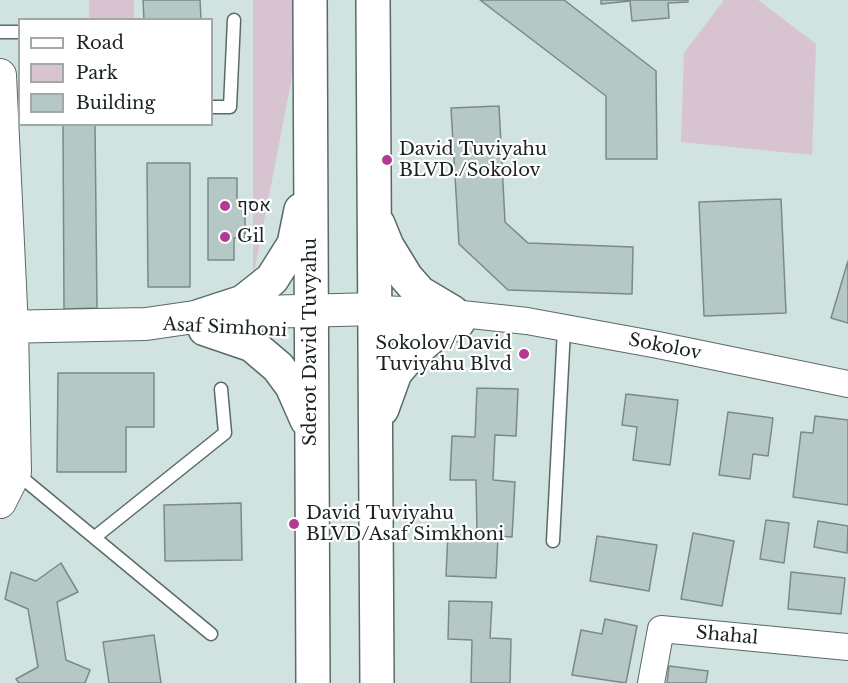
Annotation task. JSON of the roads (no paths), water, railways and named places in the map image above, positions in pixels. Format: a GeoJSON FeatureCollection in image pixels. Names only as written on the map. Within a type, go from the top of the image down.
{"type":"FeatureCollection","features":[{"type":"Feature","properties":{"kind":"highway","name":"Sderot David Tuvyahu"},"geometry":{"type":"LineString","coordinates":[[310,0],[313,683]]}},
{"type":"Feature","properties":{"kind":"highway"},"geometry":{"type":"LineString","coordinates":[[373,0],[377,683]]}},
{"type":"Feature","properties":{"kind":"highway"},"geometry":{"type":"LineString","coordinates":[[202,322],[243,302],[272,279],[294,244],[310,168]]}},
{"type":"Feature","properties":{"kind":"highway"},"geometry":{"type":"LineString","coordinates":[[374,216],[387,246],[406,277],[420,293],[463,317]]}},
{"type":"Feature","properties":{"kind":"highway"},"geometry":{"type":"LineString","coordinates":[[376,437],[388,387],[395,373],[410,355],[437,332],[463,317]]}},
{"type":"Feature","properties":{"kind":"highway"},"geometry":{"type":"LineString","coordinates":[[202,322],[252,345],[278,367],[292,386],[312,434]]}},
{"type":"Feature","properties":{"kind":"street"},"geometry":{"type":"LineString","coordinates":[[0,502],[15,472],[6,328],[3,78]]}},
{"type":"Feature","properties":{"kind":"street","name":"Sokolov"},"geometry":{"type":"LineString","coordinates":[[376,320],[463,317],[527,321],[848,384]]}},
{"type":"Feature","properties":{"kind":"street","name":"Asaf Simhoni"},"geometry":{"type":"LineString","coordinates":[[6,328],[376,320]]}},
{"type":"Feature","properties":{"kind":"street","name":"Shahal"},"geometry":{"type":"LineString","coordinates":[[651,683],[661,629],[848,647]]}},
{"type":"Feature","properties":{"kind":"lane"},"geometry":{"type":"LineString","coordinates":[[213,107],[230,107],[234,20]]}},
{"type":"Feature","properties":{"kind":"lane"},"geometry":{"type":"LineString","coordinates":[[0,32],[18,32]]}},
{"type":"Feature","properties":{"kind":"lane"},"geometry":{"type":"LineString","coordinates":[[553,541],[564,329]]}},
{"type":"Feature","properties":{"kind":"lane"},"geometry":{"type":"LineString","coordinates":[[95,537],[225,433],[221,389]]}},
{"type":"Feature","properties":{"kind":"lane"},"geometry":{"type":"LineString","coordinates":[[15,472],[211,634]]}},
{"type":"Feature","properties":{"kind":"place","name":"David Tuviyahu BLVD./Sokolov"},"geometry":{"type":"Point","coordinates":[387,160]}},
{"type":"Feature","properties":{"kind":"place","name":"אסף"},"geometry":{"type":"Point","coordinates":[225,206]}},
{"type":"Feature","properties":{"kind":"place","name":"Gil"},"geometry":{"type":"Point","coordinates":[225,237]}},
{"type":"Feature","properties":{"kind":"place","name":"Sokolov/David Tuviyahu Blvd"},"geometry":{"type":"Point","coordinates":[524,354]}},
{"type":"Feature","properties":{"kind":"place","name":"David Tuviyahu BLVD/Asaf Simkhoni"},"geometry":{"type":"Point","coordinates":[294,524]}}]}
